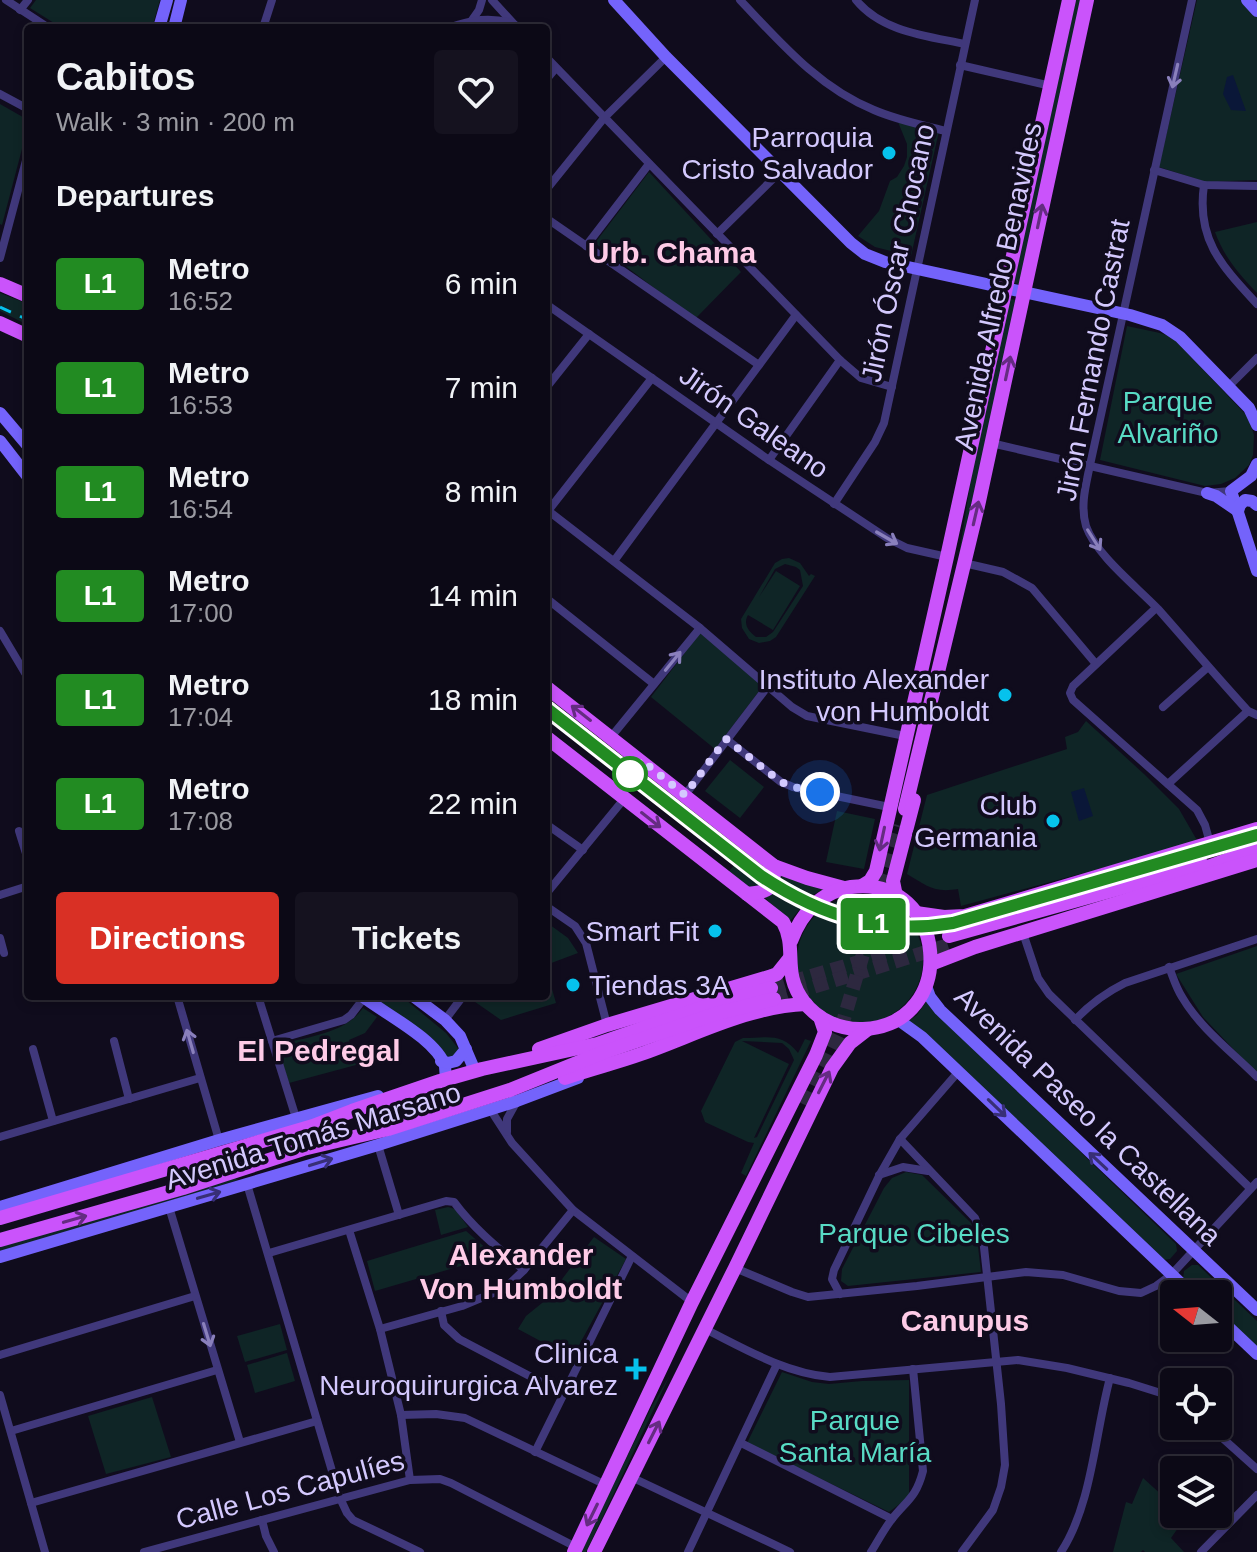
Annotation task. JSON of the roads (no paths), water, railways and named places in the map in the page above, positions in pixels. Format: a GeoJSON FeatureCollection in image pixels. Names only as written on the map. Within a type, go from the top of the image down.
{"type":"FeatureCollection","features":[{"type":"Feature","properties":{"kind":"main road","name":"Avenida Alfredo Benavides"},"geometry":{"type":"LineString","coordinates":[[897,808],[905,736],[1069,0]]}},
{"type":"Feature","properties":{"kind":"main road","name":"Avenida Alfredo Benavides"},"geometry":{"type":"LineString","coordinates":[[862,886],[872,879],[876,871],[897,808],[964,563],[1087,0]]}},
{"type":"Feature","properties":{"kind":"main road"},"geometry":{"type":"LineString","coordinates":[[1036,152],[1053,156]]}},
{"type":"Feature","properties":{"kind":"main road"},"geometry":{"type":"LineString","coordinates":[[0,284],[24,294]]}},
{"type":"Feature","properties":{"kind":"main road"},"geometry":{"type":"LineString","coordinates":[[0,323],[24,334]]}},
{"type":"Feature","properties":{"kind":"main road","name":"Avenida Alfredo Benavides"},"geometry":{"type":"LineString","coordinates":[[897,808],[949,579],[947,557]]}},
{"type":"Feature","properties":{"kind":"main road","name":"Avenida Alfredo Benavides"},"geometry":{"type":"LineString","coordinates":[[896,896],[893,881],[963,603],[959,582]]}},
{"type":"Feature","properties":{"kind":"main road"},"geometry":{"type":"LineString","coordinates":[[550,690],[774,866],[844,888]]}},
{"type":"Feature","properties":{"kind":"main road"},"geometry":{"type":"LineString","coordinates":[[550,740],[783,922],[791,941]]}},
{"type":"Feature","properties":{"kind":"main road"},"geometry":{"type":"LineString","coordinates":[[916,913],[965,916],[1257,829]]}},
{"type":"Feature","properties":{"kind":"main road"},"geometry":{"type":"LineString","coordinates":[[931,964],[1219,867],[1257,849]]}},
{"type":"Feature","properties":{"kind":"main road"},"geometry":{"type":"LineString","coordinates":[[1219,867],[1195,866],[951,940],[1196,871],[1219,867],[1257,860]]}},
{"type":"Feature","properties":{"kind":"main road"},"geometry":{"type":"LineString","coordinates":[[747,894],[771,887],[774,866]]}},
{"type":"Feature","properties":{"kind":"main road"},"geometry":{"type":"LineString","coordinates":[[862,886],[896,896],[916,913],[926,929],[931,946],[931,964],[926,986],[919,999],[897,1019],[868,1029],[843,1027],[820,1017],[806,1004],[794,983],[789,959],[791,941],[805,913],[816,902],[844,888],[862,886]]}},
{"type":"Feature","properties":{"kind":"main road","name":"Avenida Tomás Marsano"},"geometry":{"type":"LineString","coordinates":[[479,1070],[607,1025],[772,976],[789,959]]}},
{"type":"Feature","properties":{"kind":"main road","name":"Avenida Tomás Marsano"},"geometry":{"type":"LineString","coordinates":[[0,1218],[313,1126],[443,1080],[597,1044],[710,1005],[772,994],[645,1038],[514,1096]]}},
{"type":"Feature","properties":{"kind":"main road","name":"Avenida Tomás Marsano"},"geometry":{"type":"LineString","coordinates":[[0,1240],[193,1185],[303,1149],[514,1096],[745,1015],[806,1004]]}},
{"type":"Feature","properties":{"kind":"main road"},"geometry":{"type":"LineString","coordinates":[[575,1549],[692,1302],[816,1055],[825,1032],[820,1017]]}},
{"type":"Feature","properties":{"kind":"main road"},"geometry":{"type":"LineString","coordinates":[[594,1552],[832,1068],[850,1043],[868,1029]]}},
{"type":"Feature","properties":{"kind":"main road"},"geometry":{"type":"LineString","coordinates":[[674,1343],[694,1319],[801,1104],[712,1299],[707,1326]]}},
{"type":"Feature","properties":{"kind":"main road"},"geometry":{"type":"LineString","coordinates":[[35,1197],[77,1196]]}},
{"type":"Feature","properties":{"kind":"street"},"geometry":{"type":"LineString","coordinates":[[6,0],[43,24]]}},
{"type":"Feature","properties":{"kind":"street"},"geometry":{"type":"LineString","coordinates":[[20,10],[28,0]]}},
{"type":"Feature","properties":{"kind":"street"},"geometry":{"type":"LineString","coordinates":[[160,24],[167,0]]}},
{"type":"Feature","properties":{"kind":"street"},"geometry":{"type":"LineString","coordinates":[[175,24],[181,0]]}},
{"type":"Feature","properties":{"kind":"street"},"geometry":{"type":"LineString","coordinates":[[264,24],[272,0]]}},
{"type":"Feature","properties":{"kind":"street"},"geometry":{"type":"LineString","coordinates":[[472,20],[482,0]]}},
{"type":"Feature","properties":{"kind":"street"},"geometry":{"type":"LineString","coordinates":[[492,0],[514,24]]}},
{"type":"Feature","properties":{"kind":"street"},"geometry":{"type":"LineString","coordinates":[[614,0],[779,173],[865,254],[885,262],[1122,313],[1162,325],[1180,337],[1229,386],[1249,408],[1257,425]]}},
{"type":"Feature","properties":{"kind":"street"},"geometry":{"type":"LineString","coordinates":[[740,0],[787,50],[822,81],[849,98],[895,118],[946,131]]}},
{"type":"Feature","properties":{"kind":"street"},"geometry":{"type":"LineString","coordinates":[[856,0],[871,15],[892,26],[965,44]]}},
{"type":"Feature","properties":{"kind":"street","name":"Jirón Óscar Chocano"},"geometry":{"type":"LineString","coordinates":[[834,504],[880,433],[975,0]]}},
{"type":"Feature","properties":{"kind":"street","name":"Jirón Fernando Castrat"},"geometry":{"type":"LineString","coordinates":[[1192,0],[1122,313],[1083,498],[1083,512],[1091,537],[1101,550],[1252,713]]}},
{"type":"Feature","properties":{"kind":"street"},"geometry":{"type":"LineString","coordinates":[[1247,0],[1257,11]]}},
{"type":"Feature","properties":{"kind":"street"},"geometry":{"type":"LineString","coordinates":[[460,24],[492,19],[509,24]]}},
{"type":"Feature","properties":{"kind":"street"},"geometry":{"type":"LineString","coordinates":[[550,185],[604,118],[666,57]]}},
{"type":"Feature","properties":{"kind":"street"},"geometry":{"type":"LineString","coordinates":[[550,61],[840,360],[861,378],[892,387]]}},
{"type":"Feature","properties":{"kind":"street"},"geometry":{"type":"LineString","coordinates":[[960,65],[1051,86]]}},
{"type":"Feature","properties":{"kind":"street"},"geometry":{"type":"LineString","coordinates":[[550,75],[556,68]]}},
{"type":"Feature","properties":{"kind":"street"},"geometry":{"type":"LineString","coordinates":[[0,94],[24,107]]}},
{"type":"Feature","properties":{"kind":"street"},"geometry":{"type":"LineString","coordinates":[[586,246],[649,164]]}},
{"type":"Feature","properties":{"kind":"street"},"geometry":{"type":"LineString","coordinates":[[0,258],[24,168]]}},
{"type":"Feature","properties":{"kind":"street"},"geometry":{"type":"LineString","coordinates":[[1154,170],[1204,185],[1257,186]]}},
{"type":"Feature","properties":{"kind":"street"},"geometry":{"type":"LineString","coordinates":[[717,234],[779,173]]}},
{"type":"Feature","properties":{"kind":"street"},"geometry":{"type":"LineString","coordinates":[[1204,185],[1201,205],[1204,227],[1212,246],[1233,277],[1257,304]]}},
{"type":"Feature","properties":{"kind":"street"},"geometry":{"type":"LineString","coordinates":[[550,221],[759,365]]}},
{"type":"Feature","properties":{"kind":"street","name":"Jirón Galeano"},"geometry":{"type":"LineString","coordinates":[[550,307],[834,504],[901,546],[947,557]]}},
{"type":"Feature","properties":{"kind":"street"},"geometry":{"type":"LineString","coordinates":[[614,561],[796,315]]}},
{"type":"Feature","properties":{"kind":"street"},"geometry":{"type":"LineString","coordinates":[[550,383],[589,334]]}},
{"type":"Feature","properties":{"kind":"street"},"geometry":{"type":"LineString","coordinates":[[1229,386],[1257,358]]}},
{"type":"Feature","properties":{"kind":"street"},"geometry":{"type":"LineString","coordinates":[[769,460],[840,360]]}},
{"type":"Feature","properties":{"kind":"street"},"geometry":{"type":"LineString","coordinates":[[550,506],[652,378]]}},
{"type":"Feature","properties":{"kind":"street"},"geometry":{"type":"LineString","coordinates":[[0,413],[24,441]]}},
{"type":"Feature","properties":{"kind":"street"},"geometry":{"type":"LineString","coordinates":[[0,441],[24,472]]}},
{"type":"Feature","properties":{"kind":"street"},"geometry":{"type":"LineString","coordinates":[[991,443],[1207,493],[1238,511]]}},
{"type":"Feature","properties":{"kind":"street"},"geometry":{"type":"LineString","coordinates":[[1207,493],[1231,491],[1254,470]]}},
{"type":"Feature","properties":{"kind":"street"},"geometry":{"type":"LineString","coordinates":[[1254,470],[1257,505]]}},
{"type":"Feature","properties":{"kind":"street"},"geometry":{"type":"LineString","coordinates":[[1231,491],[1257,571]]}},
{"type":"Feature","properties":{"kind":"street"},"geometry":{"type":"LineString","coordinates":[[1238,511],[1245,500],[1257,505]]}},
{"type":"Feature","properties":{"kind":"street"},"geometry":{"type":"LineString","coordinates":[[550,512],[700,628],[792,707],[807,716],[905,736]]}},
{"type":"Feature","properties":{"kind":"street"},"geometry":{"type":"LineString","coordinates":[[964,563],[1003,572],[1032,588],[1096,664]]}},
{"type":"Feature","properties":{"kind":"street"},"geometry":{"type":"LineString","coordinates":[[550,601],[654,684]]}},
{"type":"Feature","properties":{"kind":"street"},"geometry":{"type":"LineString","coordinates":[[1156,608],[1073,686],[1070,693],[1073,700],[1197,810],[1210,843]]}},
{"type":"Feature","properties":{"kind":"street"},"geometry":{"type":"LineString","coordinates":[[611,737],[700,628]]}},
{"type":"Feature","properties":{"kind":"street"},"geometry":{"type":"LineString","coordinates":[[0,631],[24,671]]}},
{"type":"Feature","properties":{"kind":"street"},"geometry":{"type":"LineString","coordinates":[[0,652],[11,649]]}},
{"type":"Feature","properties":{"kind":"street"},"geometry":{"type":"LineString","coordinates":[[1163,707],[1208,667]]}},
{"type":"Feature","properties":{"kind":"street"},"geometry":{"type":"LineString","coordinates":[[685,795],[768,686]]}},
{"type":"Feature","properties":{"kind":"street"},"geometry":{"type":"LineString","coordinates":[[1168,784],[1252,713]]}},
{"type":"Feature","properties":{"kind":"street"},"geometry":{"type":"LineString","coordinates":[[726,739],[781,782],[793,787],[897,808]]}},
{"type":"Feature","properties":{"kind":"street"},"geometry":{"type":"LineString","coordinates":[[550,889],[624,799]]}},
{"type":"Feature","properties":{"kind":"street"},"geometry":{"type":"LineString","coordinates":[[550,827],[583,850]]}},
{"type":"Feature","properties":{"kind":"street"},"geometry":{"type":"LineString","coordinates":[[19,831],[24,847]]}},
{"type":"Feature","properties":{"kind":"street"},"geometry":{"type":"LineString","coordinates":[[0,895],[24,887]]}},
{"type":"Feature","properties":{"kind":"street"},"geometry":{"type":"LineString","coordinates":[[550,909],[575,926],[586,943],[607,1025]]}},
{"type":"Feature","properties":{"kind":"street"},"geometry":{"type":"LineString","coordinates":[[735,1268],[808,1297],[1026,1272],[1072,1277],[1119,1291],[1141,1293],[1171,1275],[1253,1185],[1049,994],[1038,978],[1023,933]]}},
{"type":"Feature","properties":{"kind":"street"},"geometry":{"type":"LineString","coordinates":[[0,938],[4,953]]}},
{"type":"Feature","properties":{"kind":"street"},"geometry":{"type":"LineString","coordinates":[[1075,1020],[1091,1003],[1125,983],[1257,939]]}},
{"type":"Feature","properties":{"kind":"street"},"geometry":{"type":"LineString","coordinates":[[1169,967],[1181,996],[1191,1010],[1257,1077]]}},
{"type":"Feature","properties":{"kind":"street","name":"Avenida Paseo la Castellana"},"geometry":{"type":"LineString","coordinates":[[926,986],[938,1008],[1071,1136],[1254,1302]]}},
{"type":"Feature","properties":{"kind":"street"},"geometry":{"type":"LineString","coordinates":[[178,1000],[219,1140]]}},
{"type":"Feature","properties":{"kind":"street"},"geometry":{"type":"LineString","coordinates":[[259,1000],[296,1118]]}},
{"type":"Feature","properties":{"kind":"street"},"geometry":{"type":"LineString","coordinates":[[272,1041],[344,1020],[361,1000]]}},
{"type":"Feature","properties":{"kind":"street"},"geometry":{"type":"LineString","coordinates":[[367,1000],[422,1038],[445,1067],[443,1080]]}},
{"type":"Feature","properties":{"kind":"street"},"geometry":{"type":"LineString","coordinates":[[418,1000],[460,1036],[479,1070]]}},
{"type":"Feature","properties":{"kind":"street"},"geometry":{"type":"LineString","coordinates":[[445,1020],[460,1000]]}},
{"type":"Feature","properties":{"kind":"street","name":"Avenida Paseo la Castellana"},"geometry":{"type":"LineString","coordinates":[[897,1019],[920,1034],[1177,1280]]}},
{"type":"Feature","properties":{"kind":"street"},"geometry":{"type":"LineString","coordinates":[[114,1041],[129,1099]]}},
{"type":"Feature","properties":{"kind":"street"},"geometry":{"type":"LineString","coordinates":[[33,1049],[53,1121]]}},
{"type":"Feature","properties":{"kind":"street"},"geometry":{"type":"LineString","coordinates":[[441,1061],[456,1061],[466,1049]]}},
{"type":"Feature","properties":{"kind":"street"},"geometry":{"type":"LineString","coordinates":[[821,1296],[900,1139],[959,1071]]}},
{"type":"Feature","properties":{"kind":"street"},"geometry":{"type":"LineString","coordinates":[[0,1137],[200,1078]]}},
{"type":"Feature","properties":{"kind":"street","name":"Avenida Tomás Marsano"},"geometry":{"type":"LineString","coordinates":[[0,1207],[219,1140],[443,1080]]}},
{"type":"Feature","properties":{"kind":"street"},"geometry":{"type":"LineString","coordinates":[[508,1137],[507,1119],[514,1096]]}},
{"type":"Feature","properties":{"kind":"street","name":"Avenida Tomás Marsano"},"geometry":{"type":"LineString","coordinates":[[0,1257],[378,1145],[490,1109],[514,1096]]}},
{"type":"Feature","properties":{"kind":"street"},"geometry":{"type":"LineString","coordinates":[[490,1109],[508,1137],[573,1210],[692,1302]]}},
{"type":"Feature","properties":{"kind":"street"},"geometry":{"type":"LineString","coordinates":[[900,1139],[975,1218],[983,1238],[1005,1465],[993,1510],[962,1552]]}},
{"type":"Feature","properties":{"kind":"street"},"geometry":{"type":"LineString","coordinates":[[378,1145],[399,1215]]}},
{"type":"Feature","properties":{"kind":"street"},"geometry":{"type":"LineString","coordinates":[[879,1176],[903,1167],[932,1172]]}},
{"type":"Feature","properties":{"kind":"street"},"geometry":{"type":"LineString","coordinates":[[247,1184],[347,1513],[353,1520],[420,1552]]}},
{"type":"Feature","properties":{"kind":"street"},"geometry":{"type":"LineString","coordinates":[[269,1253],[446,1201],[454,1202],[483,1235],[524,1270]]}},
{"type":"Feature","properties":{"kind":"street"},"geometry":{"type":"LineString","coordinates":[[169,1207],[240,1442]]}},
{"type":"Feature","properties":{"kind":"street"},"geometry":{"type":"LineString","coordinates":[[380,1329],[462,1306],[505,1288],[524,1270],[573,1210]]}},
{"type":"Feature","properties":{"kind":"street"},"geometry":{"type":"LineString","coordinates":[[349,1230],[380,1329],[401,1415],[410,1480]]}},
{"type":"Feature","properties":{"kind":"street"},"geometry":{"type":"LineString","coordinates":[[535,1452],[632,1256]]}},
{"type":"Feature","properties":{"kind":"street"},"geometry":{"type":"LineString","coordinates":[[832,1279],[840,1294]]}},
{"type":"Feature","properties":{"kind":"street"},"geometry":{"type":"LineString","coordinates":[[0,1355],[195,1296]]}},
{"type":"Feature","properties":{"kind":"street"},"geometry":{"type":"LineString","coordinates":[[441,1311],[444,1325],[459,1339],[564,1394]]}},
{"type":"Feature","properties":{"kind":"street"},"geometry":{"type":"LineString","coordinates":[[707,1326],[777,1364],[798,1372],[830,1377],[1018,1360],[1110,1378],[1160,1393]]}},
{"type":"Feature","properties":{"kind":"street"},"geometry":{"type":"LineString","coordinates":[[1232,1330],[1257,1354]]}},
{"type":"Feature","properties":{"kind":"street"},"geometry":{"type":"LineString","coordinates":[[688,1552],[777,1364]]}},
{"type":"Feature","properties":{"kind":"street"},"geometry":{"type":"LineString","coordinates":[[871,1552],[892,1519],[914,1495],[923,1471],[913,1369]]}},
{"type":"Feature","properties":{"kind":"street"},"geometry":{"type":"LineString","coordinates":[[11,1431],[217,1370]]}},
{"type":"Feature","properties":{"kind":"street"},"geometry":{"type":"LineString","coordinates":[[1061,1552],[1079,1516],[1110,1378]]}},
{"type":"Feature","properties":{"kind":"street"},"geometry":{"type":"LineString","coordinates":[[0,1395],[45,1552]]}},
{"type":"Feature","properties":{"kind":"street"},"geometry":{"type":"LineString","coordinates":[[401,1415],[436,1414],[465,1418],[606,1485]]}},
{"type":"Feature","properties":{"kind":"street"},"geometry":{"type":"LineString","coordinates":[[31,1503],[317,1421]]}},
{"type":"Feature","properties":{"kind":"street"},"geometry":{"type":"LineString","coordinates":[[1225,1440],[1257,1469]]}},
{"type":"Feature","properties":{"kind":"street"},"geometry":{"type":"LineString","coordinates":[[741,1443],[892,1519]]}},
{"type":"Feature","properties":{"kind":"street"},"geometry":{"type":"LineString","coordinates":[[631,1477],[790,1552]]}},
{"type":"Feature","properties":{"kind":"street","name":"Calle Los Capulíes"},"geometry":{"type":"LineString","coordinates":[[144,1552],[170,1548],[410,1480],[440,1479],[575,1549]]}},
{"type":"Feature","properties":{"kind":"street"},"geometry":{"type":"LineString","coordinates":[[1201,1552],[1257,1495]]}},
{"type":"Feature","properties":{"kind":"street"},"geometry":{"type":"LineString","coordinates":[[262,1520],[274,1552]]}},
{"type":"Feature","properties":{"kind":"water"},"geometry":{"type":"Polygon","coordinates":[[[1233,75],[1246,111],[1231,110],[1223,94],[1227,77],[1233,75]]]}},
{"type":"Feature","properties":{"kind":"water"},"geometry":{"type":"Polygon","coordinates":[[[1084,788],[1093,816],[1079,821],[1071,792],[1084,788]]]}},
{"type":"Feature","properties":{"kind":"tunnel"},"geometry":{"type":"LineString","coordinates":[[805,1105],[840,1032],[901,826]]}},
{"type":"Feature","properties":{"kind":"tunnel"},"geometry":{"type":"LineString","coordinates":[[774,999],[952,944]]}},
{"type":"Feature","properties":{"kind":"tunnel"},"geometry":{"type":"LineString","coordinates":[[771,988],[899,950]]}},
{"type":"Feature","properties":{"kind":"railway"},"geometry":{"type":"LineString","coordinates":[[0,307],[24,318]]}},
{"type":"Feature","properties":{"kind":"railway"},"geometry":{"type":"LineString","coordinates":[[550,711],[755,871],[825,910],[873,923],[899,926],[953,923],[1257,835]]}},
{"type":"Feature","properties":{"kind":"metro line","name":"L1"},"geometry":{"type":"LineString","coordinates":[[550,711],[761,876],[808,904],[860,922],[918,927],[953,923],[1257,835]]}},
{"type":"Feature","properties":{"kind":"place","name":"Parroquia Cristo Salvador"},"geometry":{"type":"Point","coordinates":[889,153]}},
{"type":"Feature","properties":{"kind":"place","name":"Instituto Alexander von Humboldt"},"geometry":{"type":"Point","coordinates":[1005,695]}},
{"type":"Feature","properties":{"kind":"place","name":"Club Germania"},"geometry":{"type":"Point","coordinates":[1053,821]}},
{"type":"Feature","properties":{"kind":"place","name":"Smart Fit"},"geometry":{"type":"Point","coordinates":[715,931]}},
{"type":"Feature","properties":{"kind":"place","name":"Tiendas 3A"},"geometry":{"type":"Point","coordinates":[573,985]}},
{"type":"Feature","properties":{"kind":"place","name":"Clinica Neuroquirurgica Alvarez"},"geometry":{"type":"Point","coordinates":[636,1369]}},
{"type":"Feature","properties":{"kind":"district","name":"Urb. Chama"},"geometry":{"type":"Point","coordinates":[672,252]}},
{"type":"Feature","properties":{"kind":"district","name":"El Pedregal"},"geometry":{"type":"Point","coordinates":[319,1050]}},
{"type":"Feature","properties":{"kind":"district","name":"Alexander Von Humboldt"},"geometry":{"type":"Point","coordinates":[521,1271]}},
{"type":"Feature","properties":{"kind":"district","name":"Canupus"},"geometry":{"type":"Point","coordinates":[965,1320]}},
{"type":"Feature","properties":{"kind":"park label","name":"Parque Alvariño"},"geometry":{"type":"Point","coordinates":[1168,417]}},
{"type":"Feature","properties":{"kind":"park label","name":"Parque Cibeles"},"geometry":{"type":"Point","coordinates":[914,1233]}},
{"type":"Feature","properties":{"kind":"park label","name":"Parque Santa María"},"geometry":{"type":"Point","coordinates":[855,1436]}}]}
